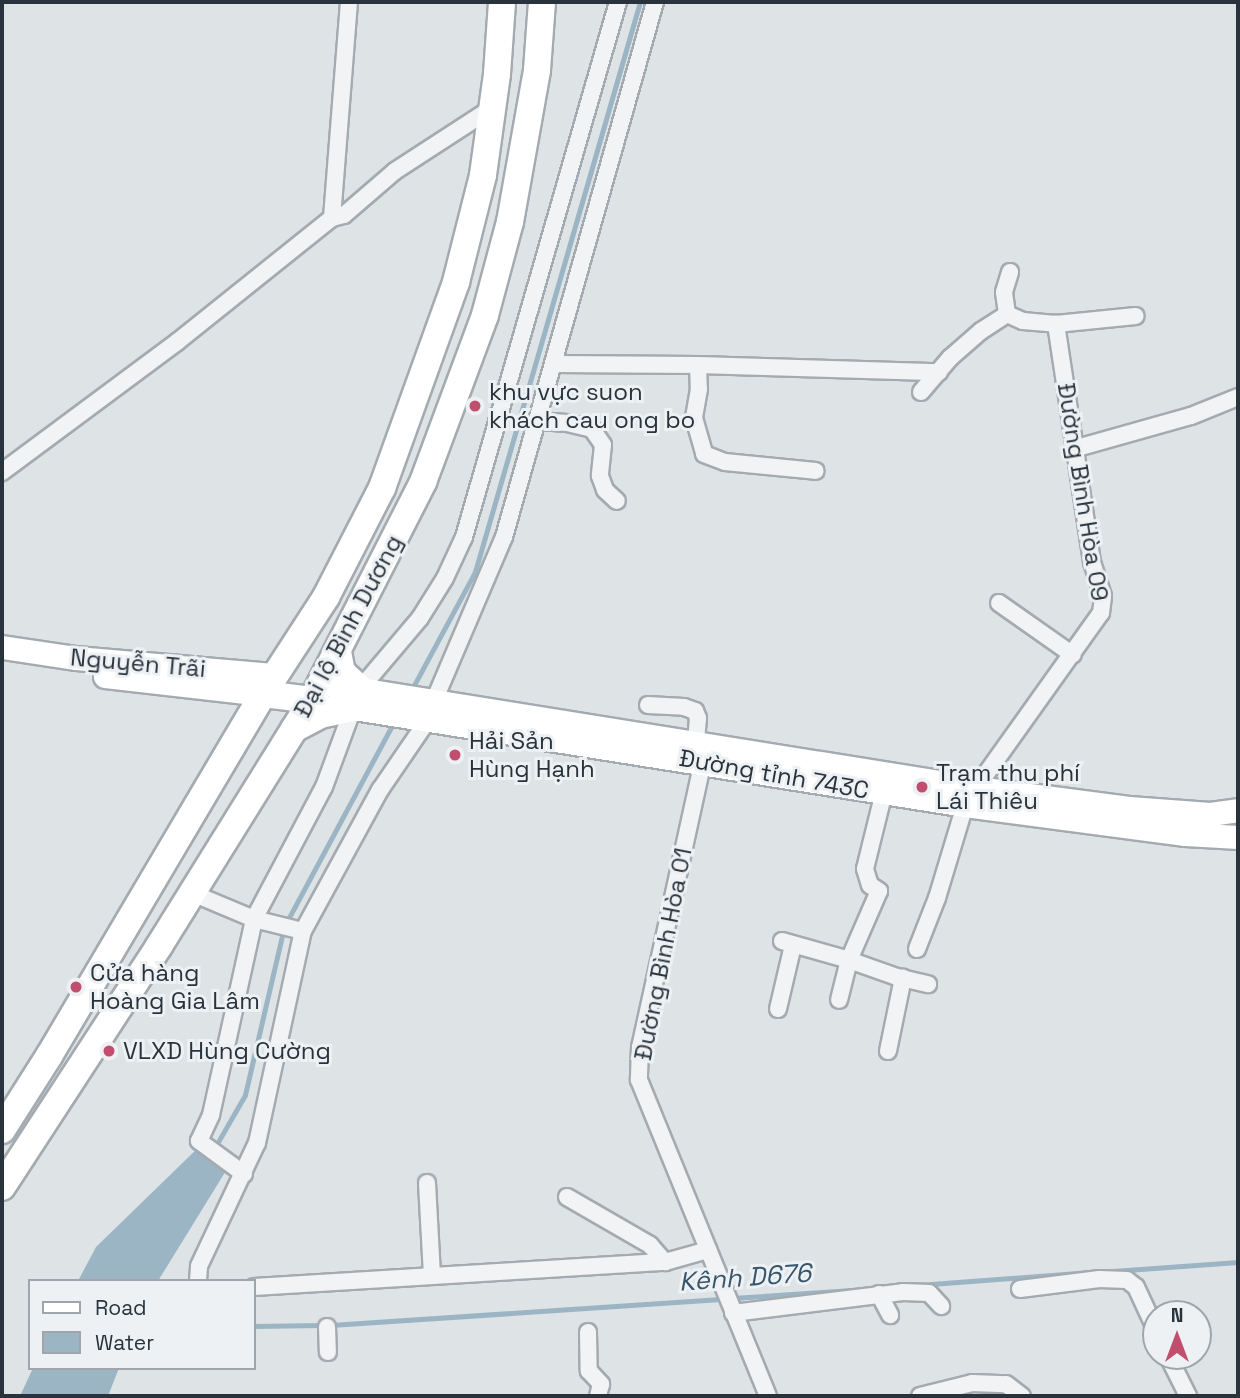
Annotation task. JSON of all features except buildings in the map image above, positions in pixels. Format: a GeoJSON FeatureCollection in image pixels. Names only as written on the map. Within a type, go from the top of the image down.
{"type":"FeatureCollection","features":[{"type":"Feature","properties":{"kind":"highway","name":"Đại lộ Bình Dương"},"geometry":{"type":"LineString","coordinates":[[2,1130],[348,557],[382,488],[405,431],[456,282],[483,175],[502,2]]}},
{"type":"Feature","properties":{"kind":"highway","name":"Đại lộ Bình Dương"},"geometry":{"type":"LineString","coordinates":[[2,1187],[192,893],[317,692],[423,482],[485,314],[520,179],[537,70],[542,2]]}},
{"type":"Feature","properties":{"kind":"highway"},"geometry":{"type":"LineString","coordinates":[[294,729],[356,698],[342,672],[338,652]]}},
{"type":"Feature","properties":{"kind":"highway"},"geometry":{"type":"LineString","coordinates":[[269,684],[317,692]]}},
{"type":"Feature","properties":{"kind":"main road","name":"Nguyễn Trãi"},"geometry":{"type":"LineString","coordinates":[[2,647],[269,684]]}},
{"type":"Feature","properties":{"kind":"main road","name":"Nguyễn Trãi"},"geometry":{"type":"LineString","coordinates":[[2,662],[269,684]]}},
{"type":"Feature","properties":{"kind":"main road","name":"Đường tỉnh 743C"},"geometry":{"type":"LineString","coordinates":[[317,692],[702,749],[1185,834],[1238,837]]}},
{"type":"Feature","properties":{"kind":"main road","name":"Đường tỉnh 743C"},"geometry":{"type":"LineString","coordinates":[[702,749],[884,792],[1210,814],[1238,810]]}},
{"type":"Feature","properties":{"kind":"street"},"geometry":{"type":"LineString","coordinates":[[332,218],[349,2]]}},
{"type":"Feature","properties":{"kind":"street"},"geometry":{"type":"LineString","coordinates":[[244,1174],[200,1141],[211,1115],[254,919],[324,787],[356,698],[420,618],[445,579],[464,537],[618,2]]}},
{"type":"Feature","properties":{"kind":"street"},"geometry":{"type":"LineString","coordinates":[[198,1279],[199,1266],[244,1174],[265,1114],[303,931],[380,790],[431,711],[504,537],[655,2]]}},
{"type":"Feature","properties":{"kind":"street"},"geometry":{"type":"LineString","coordinates":[[2,472],[177,342],[332,218],[344,215],[395,171],[492,108]]}},
{"type":"Feature","properties":{"kind":"street"},"geometry":{"type":"LineString","coordinates":[[1007,314],[1004,292],[1010,272]]}},
{"type":"Feature","properties":{"kind":"street"},"geometry":{"type":"LineString","coordinates":[[1007,314],[1023,321],[1056,324],[1136,316]]}},
{"type":"Feature","properties":{"kind":"street"},"geometry":{"type":"LineString","coordinates":[[921,392],[981,331],[1007,314]]}},
{"type":"Feature","properties":{"kind":"street","name":"Đường Bình Hòa 09"},"geometry":{"type":"LineString","coordinates":[[917,949],[937,898],[970,796],[1101,613],[1103,596],[1092,562],[1077,448],[1056,324]]}},
{"type":"Feature","properties":{"kind":"street"},"geometry":{"type":"LineString","coordinates":[[555,364],[939,372]]}},
{"type":"Feature","properties":{"kind":"street"},"geometry":{"type":"LineString","coordinates":[[698,365],[699,389],[694,418],[705,454],[725,462],[816,471]]}},
{"type":"Feature","properties":{"kind":"street"},"geometry":{"type":"LineString","coordinates":[[1077,448],[1191,416],[1238,397]]}},
{"type":"Feature","properties":{"kind":"street"},"geometry":{"type":"LineString","coordinates":[[538,421],[567,423],[592,429],[603,445],[600,476],[604,490],[617,501]]}},
{"type":"Feature","properties":{"kind":"street"},"geometry":{"type":"LineString","coordinates":[[999,603],[1073,655]]}},
{"type":"Feature","properties":{"kind":"street","name":"Đường Bình Hòa 01"},"geometry":{"type":"LineString","coordinates":[[648,705],[684,707],[695,711],[702,749],[640,1047],[639,1080],[768,1396]]}},
{"type":"Feature","properties":{"kind":"street"},"geometry":{"type":"LineString","coordinates":[[839,1000],[849,960],[879,891],[870,884],[865,869],[884,792]]}},
{"type":"Feature","properties":{"kind":"street"},"geometry":{"type":"LineString","coordinates":[[192,893],[254,919],[303,931]]}},
{"type":"Feature","properties":{"kind":"street"},"geometry":{"type":"LineString","coordinates":[[778,1009],[787,943],[928,984]]}},
{"type":"Feature","properties":{"kind":"street"},"geometry":{"type":"LineString","coordinates":[[888,1051],[903,978]]}},
{"type":"Feature","properties":{"kind":"street"},"geometry":{"type":"LineString","coordinates":[[427,1183],[432,1275]]}},
{"type":"Feature","properties":{"kind":"street"},"geometry":{"type":"LineString","coordinates":[[567,1198],[650,1245],[665,1262]]}},
{"type":"Feature","properties":{"kind":"street"},"geometry":{"type":"LineString","coordinates":[[256,1287],[665,1262],[710,1256]]}},
{"type":"Feature","properties":{"kind":"street"},"geometry":{"type":"LineString","coordinates":[[1020,1289],[1099,1279],[1127,1280],[1136,1287],[1142,1300]]}},
{"type":"Feature","properties":{"kind":"street"},"geometry":{"type":"LineString","coordinates":[[325,1300],[326,1282]]}},
{"type":"Feature","properties":{"kind":"street"},"geometry":{"type":"LineString","coordinates":[[730,1306],[879,1294],[929,1293],[941,1306]]}},
{"type":"Feature","properties":{"kind":"street"},"geometry":{"type":"LineString","coordinates":[[879,1294],[890,1315]]}},
{"type":"Feature","properties":{"kind":"street"},"geometry":{"type":"LineString","coordinates":[[327,1327],[328,1352]]}},
{"type":"Feature","properties":{"kind":"street"},"geometry":{"type":"LineString","coordinates":[[588,1332],[589,1371],[601,1384],[598,1396]]}},
{"type":"Feature","properties":{"kind":"street"},"geometry":{"type":"LineString","coordinates":[[1175,1370],[1188,1396]]}},
{"type":"Feature","properties":{"kind":"street"},"geometry":{"type":"LineString","coordinates":[[920,1396],[972,1383],[1006,1384],[1022,1396]]}},
{"type":"Feature","properties":{"kind":"water"},"geometry":{"type":"Polygon","coordinates":[[[202,1144],[232,1161],[159,1279],[79,1279],[96,1247],[202,1144]]]}},
{"type":"Feature","properties":{"kind":"water"},"geometry":{"type":"Polygon","coordinates":[[[32,1370],[118,1370],[108,1396],[20,1396],[32,1370]]]}},
{"type":"Feature","properties":{"kind":"waterway"},"geometry":{"type":"LineString","coordinates":[[412,689],[475,572],[640,2]]}},
{"type":"Feature","properties":{"kind":"waterway"},"geometry":{"type":"LineString","coordinates":[[214,1149],[245,1095],[284,927],[394,722]]}},
{"type":"Feature","properties":{"kind":"waterway","name":"Kênh D676"},"geometry":{"type":"LineString","coordinates":[[1099,1272],[1238,1262]]}},
{"type":"Feature","properties":{"kind":"waterway","name":"Kênh D676"},"geometry":{"type":"LineString","coordinates":[[918,1285],[1091,1272]]}},
{"type":"Feature","properties":{"kind":"waterway","name":"Kênh D676"},"geometry":{"type":"LineString","coordinates":[[733,1298],[867,1289]]}},
{"type":"Feature","properties":{"kind":"waterway","name":"Kênh D676"},"geometry":{"type":"LineString","coordinates":[[331,1325],[724,1299]]}},
{"type":"Feature","properties":{"kind":"waterway","name":"Kênh D676"},"geometry":{"type":"LineString","coordinates":[[256,1326],[323,1325]]}},
{"type":"Feature","properties":{"kind":"place","name":"khu vực suon khách cau ong bo"},"geometry":{"type":"Point","coordinates":[475,406]}},
{"type":"Feature","properties":{"kind":"place","name":"Hải Sản Hùng Hạnh"},"geometry":{"type":"Point","coordinates":[455,755]}},
{"type":"Feature","properties":{"kind":"place","name":"Trạm thu phí Lái Thiêu"},"geometry":{"type":"Point","coordinates":[922,787]}},
{"type":"Feature","properties":{"kind":"place","name":"Cửa hàng Hoàng Gia Lâm"},"geometry":{"type":"Point","coordinates":[76,987]}},
{"type":"Feature","properties":{"kind":"place","name":"VLXD Hùng Cường"},"geometry":{"type":"Point","coordinates":[109,1051]}}]}
